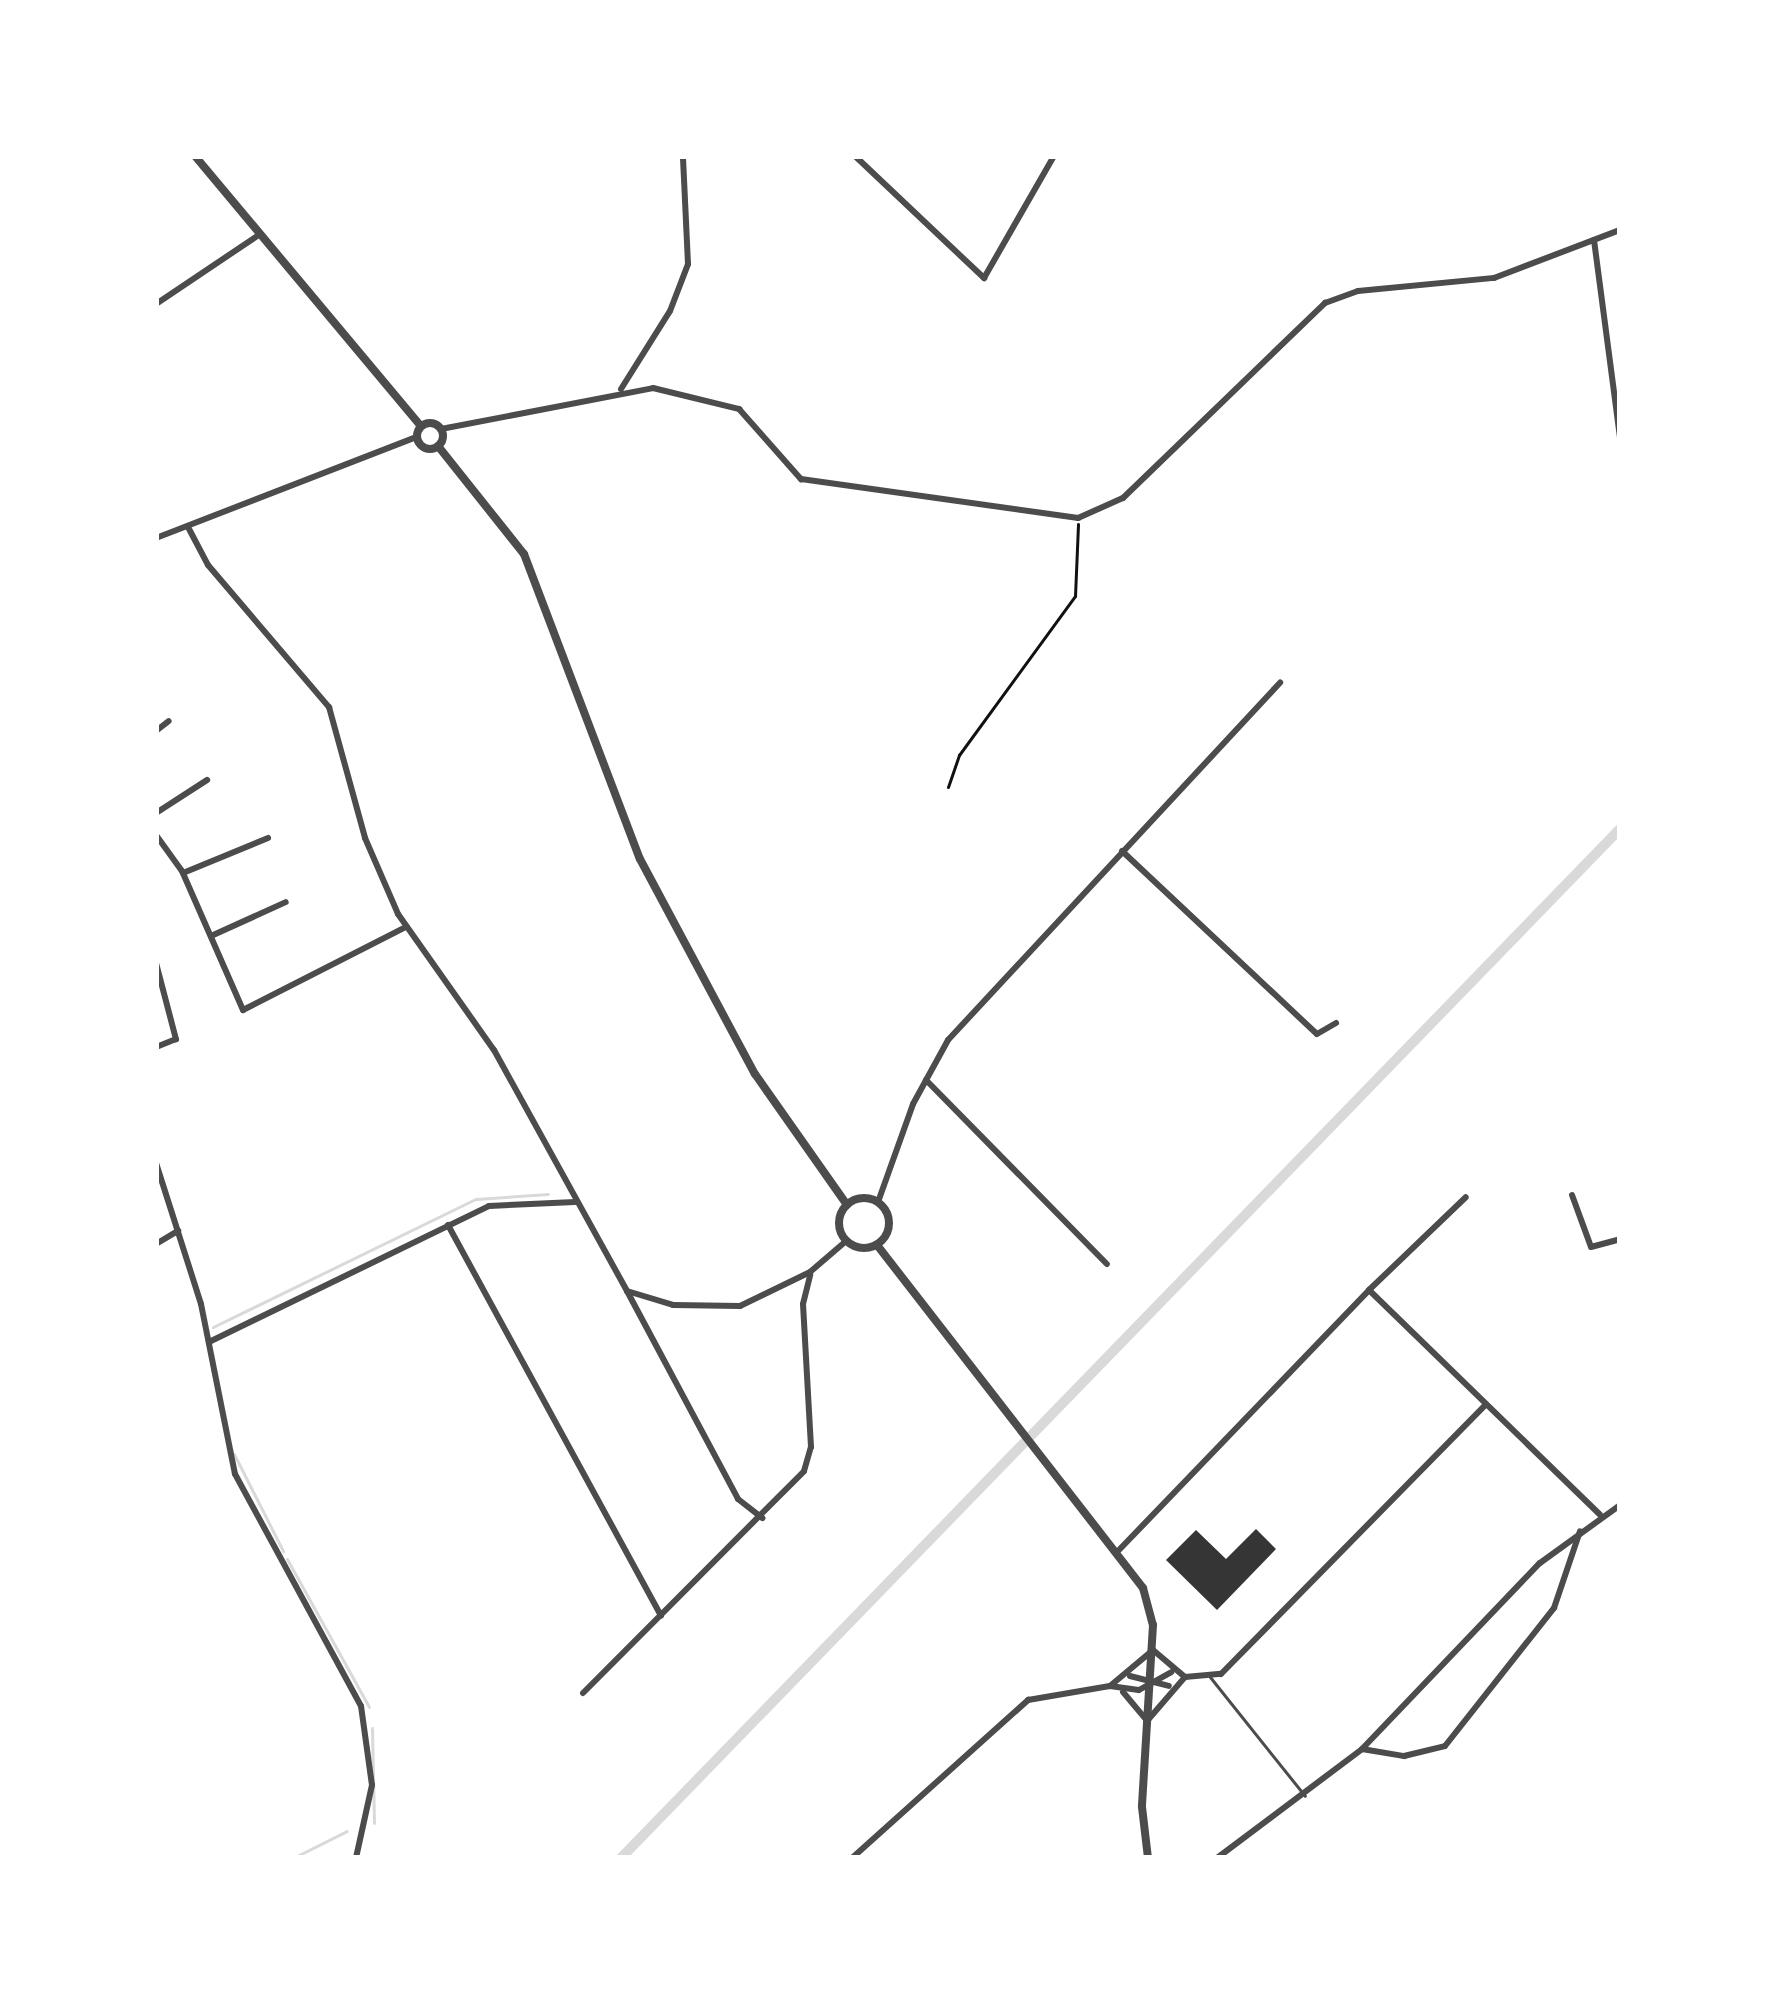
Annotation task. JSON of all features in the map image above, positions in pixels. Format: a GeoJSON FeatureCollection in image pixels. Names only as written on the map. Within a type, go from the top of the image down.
{"type":"FeatureCollection","features":[{"type":"Feature","properties":{"kind":"street"},"geometry":{"type":"LineString","coordinates":[[195,156],[421,426],[441,429],[621,388],[687,393],[739,409],[801,479],[1078,518],[1123,498],[1325,303],[1358,290],[1495,278],[1620,230]]}},
{"type":"Feature","properties":{"kind":"street"},"geometry":{"type":"LineString","coordinates":[[621,388],[670,311],[688,264],[682,156]]}},
{"type":"Feature","properties":{"kind":"street"},"geometry":{"type":"LineString","coordinates":[[855,156],[984,278],[1054,156]]}},
{"type":"Feature","properties":{"kind":"street"},"geometry":{"type":"LineString","coordinates":[[156,304],[260,234]]}},
{"type":"Feature","properties":{"kind":"street"},"geometry":{"type":"LineString","coordinates":[[1594,240],[1620,435]]}},
{"type":"Feature","properties":{"kind":"street"},"geometry":{"type":"LineString","coordinates":[[1609,350],[1620,348]]}},
{"type":"Feature","properties":{"kind":"street"},"geometry":{"type":"LineString","coordinates":[[156,538],[416,437],[421,426]]}},
{"type":"Feature","properties":{"kind":"street"},"geometry":{"type":"LineString","coordinates":[[441,429],[438,446],[524,554],[640,859],[755,1074],[847,1205]]}},
{"type":"Feature","properties":{"kind":"street"},"geometry":{"type":"LineString","coordinates":[[416,437],[424,448],[438,446]]}},
{"type":"Feature","properties":{"kind":"street"},"geometry":{"type":"LineString","coordinates":[[188,526],[208,565],[329,707],[365,838],[406,927],[494,1050],[738,1499],[762,1518]]}},
{"type":"Feature","properties":{"kind":"street"},"geometry":{"type":"LineString","coordinates":[[878,1202],[926,1080],[948,1040],[1280,683]]}},
{"type":"Feature","properties":{"kind":"street"},"geometry":{"type":"LineString","coordinates":[[156,731],[169,721]]}},
{"type":"Feature","properties":{"kind":"street"},"geometry":{"type":"LineString","coordinates":[[156,813],[207,780]]}},
{"type":"Feature","properties":{"kind":"street"},"geometry":{"type":"LineString","coordinates":[[156,836],[183,873],[243,1010],[406,927]]}},
{"type":"Feature","properties":{"kind":"street"},"geometry":{"type":"LineString","coordinates":[[183,873],[268,838]]}},
{"type":"Feature","properties":{"kind":"street"},"geometry":{"type":"LineString","coordinates":[[1121,850],[1317,1034],[1336,1023]]}},
{"type":"Feature","properties":{"kind":"street"},"geometry":{"type":"LineString","coordinates":[[211,937],[286,902]]}},
{"type":"Feature","properties":{"kind":"street"},"geometry":{"type":"LineString","coordinates":[[156,963],[176,1039],[156,1047]]}},
{"type":"Feature","properties":{"kind":"street"},"geometry":{"type":"LineString","coordinates":[[926,1080],[1107,1264]]}},
{"type":"Feature","properties":{"kind":"street"},"geometry":{"type":"LineString","coordinates":[[156,1163],[208,1342],[235,1474],[361,1706],[372,1785],[356,1858]]}},
{"type":"Feature","properties":{"kind":"street"},"geometry":{"type":"LineString","coordinates":[[1572,1196],[1591,1247],[1620,1239]]}},
{"type":"Feature","properties":{"kind":"street"},"geometry":{"type":"LineString","coordinates":[[1119,1550],[1369,1290],[1466,1197]]}},
{"type":"Feature","properties":{"kind":"street"},"geometry":{"type":"LineString","coordinates":[[208,1342],[488,1206],[575,1202]]}},
{"type":"Feature","properties":{"kind":"street"},"geometry":{"type":"LineString","coordinates":[[847,1205],[878,1202]]}},
{"type":"Feature","properties":{"kind":"street"},"geometry":{"type":"LineString","coordinates":[[877,1245],[889,1222],[878,1202]]}},
{"type":"Feature","properties":{"kind":"street"},"geometry":{"type":"LineString","coordinates":[[846,1241],[839,1220],[847,1205]]}},
{"type":"Feature","properties":{"kind":"street"},"geometry":{"type":"LineString","coordinates":[[448,1225],[661,1616]]}},
{"type":"Feature","properties":{"kind":"street"},"geometry":{"type":"LineString","coordinates":[[156,1244],[178,1231]]}},
{"type":"Feature","properties":{"kind":"street"},"geometry":{"type":"LineString","coordinates":[[627,1291],[673,1305],[740,1306],[811,1272],[846,1241],[877,1245],[1119,1550],[1148,1600],[1153,1650],[1147,1721],[1148,1858]]}},
{"type":"Feature","properties":{"kind":"street"},"geometry":{"type":"LineString","coordinates":[[583,1693],[804,1471],[812,1447],[803,1304],[811,1272]]}},
{"type":"Feature","properties":{"kind":"street"},"geometry":{"type":"LineString","coordinates":[[1369,1290],[1600,1515]]}},
{"type":"Feature","properties":{"kind":"street"},"geometry":{"type":"LineString","coordinates":[[1153,1650],[1185,1677],[1221,1674],[1486,1404]]}},
{"type":"Feature","properties":{"kind":"street"},"geometry":{"type":"LineString","coordinates":[[1217,1858],[1305,1796],[1361,1749],[1580,1528],[1620,1505]]}},
{"type":"Feature","properties":{"kind":"street"},"geometry":{"type":"LineString","coordinates":[[1361,1749],[1404,1756],[1445,1746],[1553,1608],[1580,1528]]}},
{"type":"Feature","properties":{"kind":"street"},"geometry":{"type":"LineString","coordinates":[[852,1858],[1028,1700],[1110,1686],[1129,1675],[1153,1650]]}},
{"type":"Feature","properties":{"kind":"street"},"geometry":{"type":"LineString","coordinates":[[1123,1692],[1173,1671]]}},
{"type":"Feature","properties":{"kind":"street"},"geometry":{"type":"LineString","coordinates":[[1129,1675],[1150,1684],[1173,1686]]}},
{"type":"Feature","properties":{"kind":"street"},"geometry":{"type":"LineString","coordinates":[[1147,1721],[1185,1677]]}},
{"type":"Feature","properties":{"kind":"street"},"geometry":{"type":"LineString","coordinates":[[1110,1686],[1123,1692],[1147,1721]]}},
{"type":"Feature","properties":{"kind":"lane"},"geometry":{"type":"LineString","coordinates":[[1209,1676],[1305,1796]]}},
{"type":"Feature","properties":{"kind":"path"},"geometry":{"type":"LineString","coordinates":[[947,787],[959,754],[1075,596],[1078,518]]}},
{"type":"Feature","properties":{"kind":"building"},"geometry":{"type":"Polygon","coordinates":[[[1256,1529],[1276,1549],[1217,1610],[1166,1560],[1196,1530],[1226,1559],[1256,1529]]]}},
{"type":"Feature","properties":{"kind":"waterway"},"geometry":{"type":"LineString","coordinates":[[621,1858],[1620,829]]}},
{"type":"Feature","properties":{"kind":"waterway"},"geometry":{"type":"LineString","coordinates":[[213,1327],[476,1199],[548,1194]]}},
{"type":"Feature","properties":{"kind":"waterway"},"geometry":{"type":"LineString","coordinates":[[234,1454],[283,1551]]}},
{"type":"Feature","properties":{"kind":"waterway"},"geometry":{"type":"LineString","coordinates":[[287,1559],[369,1707]]}},
{"type":"Feature","properties":{"kind":"waterway"},"geometry":{"type":"LineString","coordinates":[[372,1728],[374,1823]]}},
{"type":"Feature","properties":{"kind":"waterway"},"geometry":{"type":"LineString","coordinates":[[293,1858],[347,1831]]}}]}
